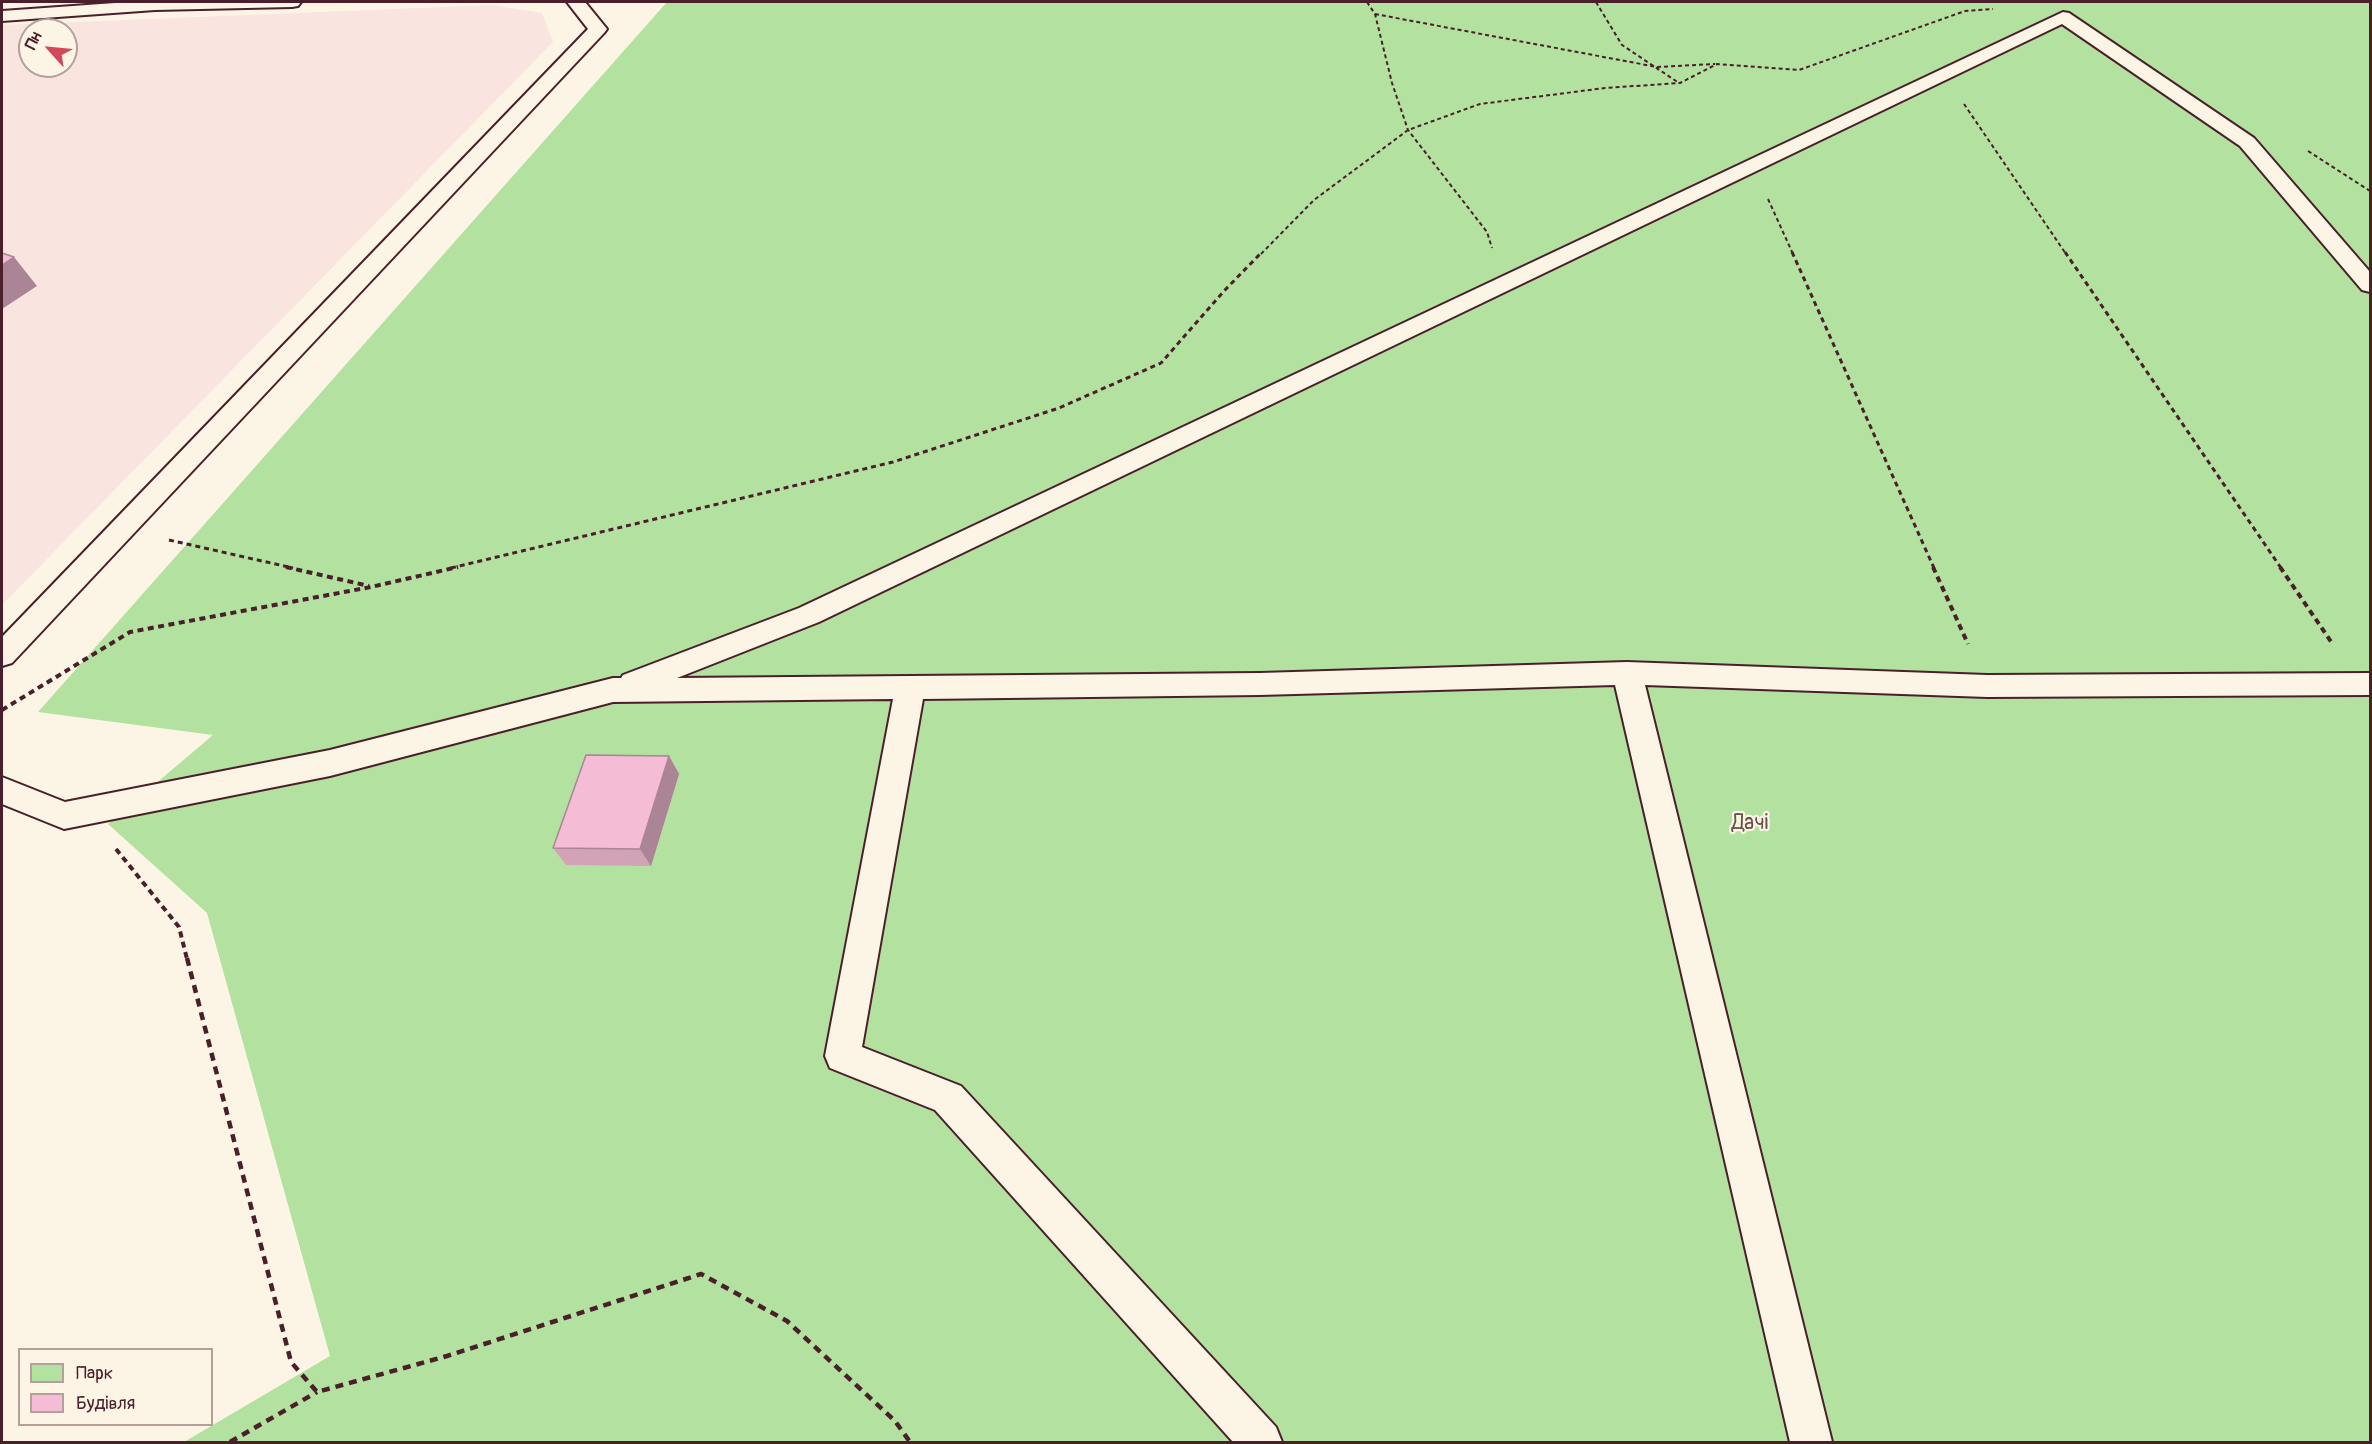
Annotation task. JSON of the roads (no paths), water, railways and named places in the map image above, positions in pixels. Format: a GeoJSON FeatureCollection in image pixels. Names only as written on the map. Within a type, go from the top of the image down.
{"type":"FeatureCollection","features":[{"type":"Feature","properties":{"kind":"lane"},"geometry":{"type":"LineString","coordinates":[[2,16],[155,5],[292,2]]}},
{"type":"Feature","properties":{"kind":"lane"},"geometry":{"type":"LineString","coordinates":[[2,655],[598,29],[576,2]]}},
{"type":"Feature","properties":{"kind":"lane"},"geometry":{"type":"LineString","coordinates":[[2,790],[64,816],[84,810],[330,763],[613,690],[809,615],[2071,13],[2247,142],[2370,285]]}},
{"type":"Feature","properties":{"kind":"lane"},"geometry":{"type":"LineString","coordinates":[[613,690],[1260,684],[1627,673],[1987,686],[2365,684]]}},
{"type":"Feature","properties":{"kind":"lane"},"geometry":{"type":"LineString","coordinates":[[1627,673],[1810,1443]]}},
{"type":"Feature","properties":{"kind":"lane"},"geometry":{"type":"LineString","coordinates":[[910,686],[843,1056],[948,1098],[1261,1443]]}},
{"type":"Feature","properties":{"kind":"park label","name":"Дачі"},"geometry":{"type":"Point","coordinates":[1750,824]}}]}
